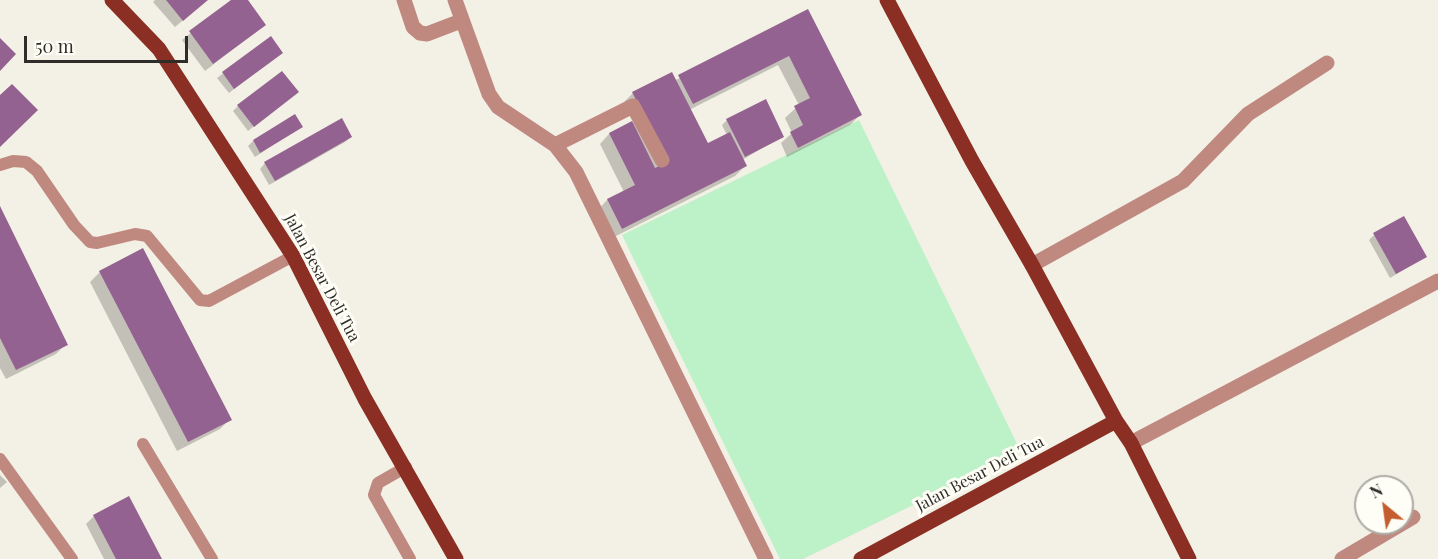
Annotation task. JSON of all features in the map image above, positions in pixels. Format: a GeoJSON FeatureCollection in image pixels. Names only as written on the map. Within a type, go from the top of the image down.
{"type":"FeatureCollection","features":[{"type":"Feature","properties":{"kind":"main road","name":"Jalan Besar Deli Tua"},"geometry":{"type":"LineString","coordinates":[[112,0],[159,48],[293,256],[364,399],[406,467],[456,559]]}},
{"type":"Feature","properties":{"kind":"main road"},"geometry":{"type":"LineString","coordinates":[[887,0],[972,160],[1032,265],[1116,421],[1131,443],[1189,559]]}},
{"type":"Feature","properties":{"kind":"main road","name":"Jalan Besar Deli Tua"},"geometry":{"type":"LineString","coordinates":[[861,559],[880,555],[1116,421]]}},
{"type":"Feature","properties":{"kind":"street"},"geometry":{"type":"LineString","coordinates":[[404,0],[413,27],[420,33],[428,33],[461,21]]}},
{"type":"Feature","properties":{"kind":"street"},"geometry":{"type":"LineString","coordinates":[[455,0],[489,94],[498,107],[555,145],[576,172],[766,559]]}},
{"type":"Feature","properties":{"kind":"street"},"geometry":{"type":"LineString","coordinates":[[1032,265],[1183,181],[1248,114],[1327,63]]}},
{"type":"Feature","properties":{"kind":"street"},"geometry":{"type":"LineString","coordinates":[[555,145],[633,106],[663,160]]}},
{"type":"Feature","properties":{"kind":"street"},"geometry":{"type":"LineString","coordinates":[[1131,443],[1438,281]]}},
{"type":"Feature","properties":{"kind":"street"},"geometry":{"type":"LineString","coordinates":[[1342,559],[1383,535]]}},
{"type":"Feature","properties":{"kind":"lane"},"geometry":{"type":"LineString","coordinates":[[0,165],[14,160],[26,162],[37,171],[79,232],[90,242],[97,243],[135,234],[147,236],[200,300],[209,301],[293,256]]}},
{"type":"Feature","properties":{"kind":"lane"},"geometry":{"type":"LineString","coordinates":[[143,444],[212,559]]}},
{"type":"Feature","properties":{"kind":"lane"},"geometry":{"type":"LineString","coordinates":[[0,459],[72,559]]}},
{"type":"Feature","properties":{"kind":"lane"},"geometry":{"type":"LineString","coordinates":[[406,467],[378,483],[374,495],[410,559]]}},
{"type":"Feature","properties":{"kind":"green space"},"geometry":{"type":"Polygon","coordinates":[[[859,120],[1021,452],[803,559],[780,559],[622,235],[859,120]]]}},
{"type":"Feature","properties":{"kind":"building"},"geometry":{"type":"Polygon","coordinates":[[[166,0],[208,0],[183,21],[166,0]]]}},
{"type":"Feature","properties":{"kind":"building"},"geometry":{"type":"Polygon","coordinates":[[[231,0],[248,0],[266,25],[213,64],[189,31],[231,0]]]}},
{"type":"Feature","properties":{"kind":"building"},"geometry":{"type":"Polygon","coordinates":[[[808,9],[862,115],[798,148],[790,132],[803,125],[794,106],[810,98],[789,56],[693,104],[678,75],[808,9]]]}},
{"type":"Feature","properties":{"kind":"building"},"geometry":{"type":"Polygon","coordinates":[[[271,36],[283,53],[234,89],[222,72],[271,36]]]}},
{"type":"Feature","properties":{"kind":"building"},"geometry":{"type":"Polygon","coordinates":[[[0,38],[16,54],[0,71],[0,38]]]}},
{"type":"Feature","properties":{"kind":"building"},"geometry":{"type":"Polygon","coordinates":[[[282,71],[299,92],[254,127],[237,105],[282,71]]]}},
{"type":"Feature","properties":{"kind":"building"},"geometry":{"type":"Polygon","coordinates":[[[672,72],[708,143],[730,132],[747,166],[622,229],[607,199],[635,185],[609,133],[632,121],[655,168],[668,162],[632,92],[672,72]]]}},
{"type":"Feature","properties":{"kind":"building"},"geometry":{"type":"Polygon","coordinates":[[[12,84],[38,110],[0,147],[0,95],[12,84]]]}},
{"type":"Feature","properties":{"kind":"building"},"geometry":{"type":"Polygon","coordinates":[[[766,99],[784,137],[745,157],[726,119],[766,99]]]}},
{"type":"Feature","properties":{"kind":"building"},"geometry":{"type":"Polygon","coordinates":[[[295,114],[303,127],[260,153],[253,140],[295,114]]]}},
{"type":"Feature","properties":{"kind":"building"},"geometry":{"type":"Polygon","coordinates":[[[342,118],[352,137],[275,181],[264,162],[342,118]]]}},
{"type":"Feature","properties":{"kind":"building"},"geometry":{"type":"Polygon","coordinates":[[[0,206],[68,345],[16,370],[0,338],[0,206]]]}},
{"type":"Feature","properties":{"kind":"building"},"geometry":{"type":"Polygon","coordinates":[[[1404,216],[1427,257],[1396,274],[1373,233],[1404,216]]]}},
{"type":"Feature","properties":{"kind":"building"},"geometry":{"type":"Polygon","coordinates":[[[143,248],[232,420],[188,442],[99,271],[143,248]]]}},
{"type":"Feature","properties":{"kind":"building"},"geometry":{"type":"Polygon","coordinates":[[[129,496],[162,559],[116,559],[93,515],[129,496]]]}}]}
